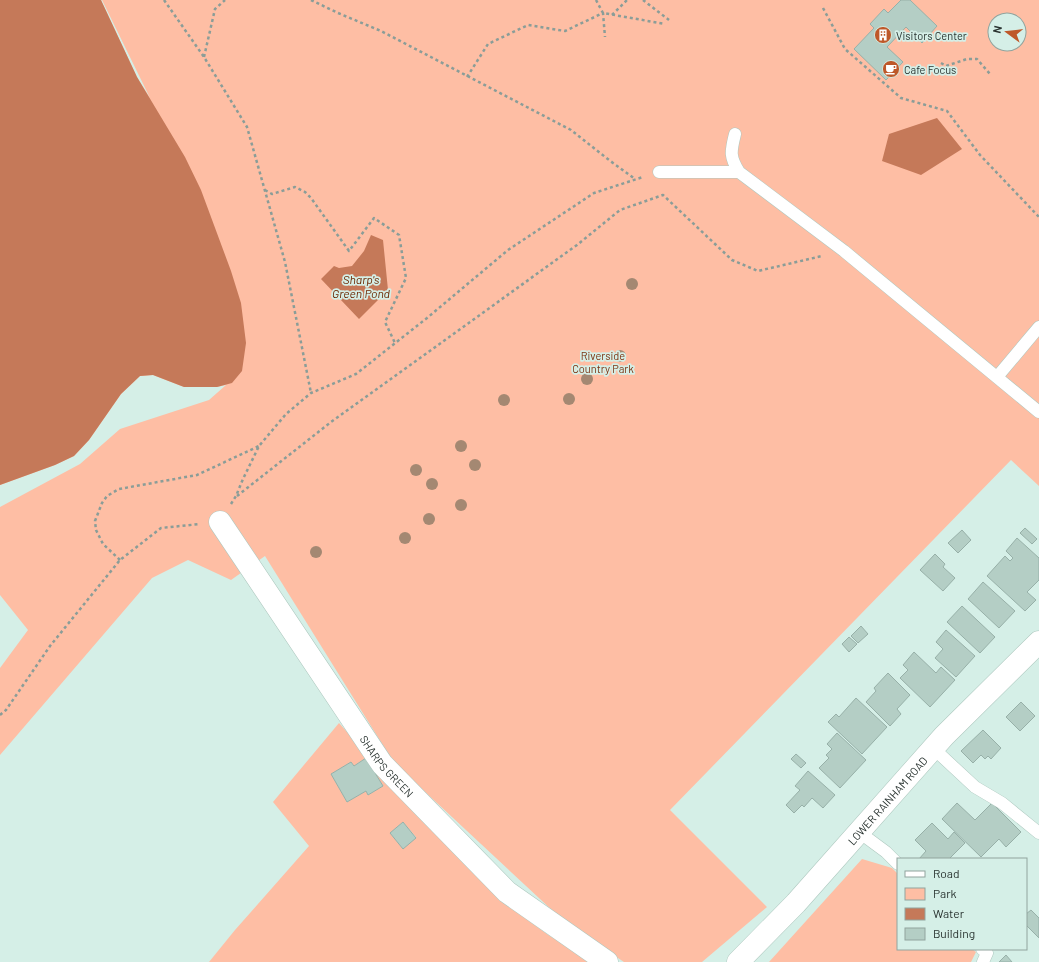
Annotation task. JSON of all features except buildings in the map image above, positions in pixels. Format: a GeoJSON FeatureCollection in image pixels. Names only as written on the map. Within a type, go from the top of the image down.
{"type":"FeatureCollection","features":[{"type":"Feature","properties":{"kind":"street","name":"SHARPS GREEN"},"geometry":{"type":"LineString","coordinates":[[220,522],[382,764],[507,892],[607,962]]}},
{"type":"Feature","properties":{"kind":"street","name":"LOWER RAINHAM ROAD"},"geometry":{"type":"LineString","coordinates":[[738,962],[796,903],[933,748],[986,693],[1039,642]]}},
{"type":"Feature","properties":{"kind":"lane"},"geometry":{"type":"LineString","coordinates":[[735,134],[732,147],[732,161],[739,172],[844,251],[1039,412]]}},
{"type":"Feature","properties":{"kind":"lane"},"geometry":{"type":"LineString","coordinates":[[659,172],[739,172]]}},
{"type":"Feature","properties":{"kind":"lane"},"geometry":{"type":"LineString","coordinates":[[997,377],[1039,327]]}},
{"type":"Feature","properties":{"kind":"lane"},"geometry":{"type":"LineString","coordinates":[[933,748],[975,787],[1002,803],[1039,833]]}},
{"type":"Feature","properties":{"kind":"lane"},"geometry":{"type":"LineString","coordinates":[[859,832],[886,852],[897,863]]}},
{"type":"Feature","properties":{"kind":"lane"},"geometry":{"type":"LineString","coordinates":[[983,950],[987,954],[983,962]]}},
{"type":"Feature","properties":{"kind":"path"},"geometry":{"type":"LineString","coordinates":[[164,0],[204,57],[247,127],[284,262],[311,393]]}},
{"type":"Feature","properties":{"kind":"path"},"geometry":{"type":"LineString","coordinates":[[204,57],[215,9],[225,0]]}},
{"type":"Feature","properties":{"kind":"path"},"geometry":{"type":"LineString","coordinates":[[0,716],[6,710],[50,646],[120,560],[161,528],[220,522],[236,496],[259,446],[286,414],[311,393],[356,374],[508,250],[594,192],[636,179],[571,130],[381,31],[311,0]]}},
{"type":"Feature","properties":{"kind":"path"},"geometry":{"type":"LineString","coordinates":[[596,0],[603,14],[605,37]]}},
{"type":"Feature","properties":{"kind":"path"},"geometry":{"type":"LineString","coordinates":[[612,15],[627,0]]}},
{"type":"Feature","properties":{"kind":"path"},"geometry":{"type":"LineString","coordinates":[[643,0],[669,20]]}},
{"type":"Feature","properties":{"kind":"path"},"geometry":{"type":"LineString","coordinates":[[824,8],[845,50],[901,98],[947,111],[980,155],[1039,217]]}},
{"type":"Feature","properties":{"kind":"path"},"geometry":{"type":"LineString","coordinates":[[467,77],[488,44],[528,25],[565,31],[603,14],[665,24]]}},
{"type":"Feature","properties":{"kind":"path"},"geometry":{"type":"LineString","coordinates":[[941,63],[946,66],[967,59],[978,60],[990,74]]}},
{"type":"Feature","properties":{"kind":"path"},"geometry":{"type":"LineString","coordinates":[[264,190],[272,194],[295,187],[305,192],[311,198],[349,251],[374,218],[399,236],[406,278],[385,322],[395,343]]}},
{"type":"Feature","properties":{"kind":"path"},"geometry":{"type":"LineString","coordinates":[[236,496],[331,422],[577,245],[620,210],[664,195],[732,260],[758,271],[844,251]]}},
{"type":"Feature","properties":{"kind":"path"},"geometry":{"type":"LineString","coordinates":[[120,560],[104,544],[96,530],[95,522],[102,503],[107,496],[119,489],[197,475],[259,446]]}},
{"type":"Feature","properties":{"kind":"green space","name":"Riverside Country Park"},"geometry":{"type":"Polygon","coordinates":[[[0,0],[101,0],[137,77],[150,98],[102,0],[1039,0],[1039,486],[1011,460],[670,810],[767,907],[702,962],[624,962],[568,925],[394,763],[265,556],[231,580],[188,560],[152,578],[0,755],[0,668],[28,630],[0,595],[0,507],[80,464],[120,429],[209,400],[226,385],[217,387],[184,387],[153,375],[140,376],[121,394],[89,440],[74,456],[55,465],[0,485],[0,0]]]}},
{"type":"Feature","properties":{"kind":"green space"},"geometry":{"type":"Polygon","coordinates":[[[339,723],[431,826],[517,912],[547,934],[591,962],[209,962],[235,930],[309,846],[273,802],[339,723]],[[366,758],[354,766],[351,762],[331,774],[347,802],[366,791],[368,795],[383,786],[366,758]],[[403,822],[390,833],[403,849],[416,837],[403,822]]]}},
{"type":"Feature","properties":{"kind":"green space"},"geometry":{"type":"Polygon","coordinates":[[[862,859],[892,868],[897,873],[897,950],[973,950],[976,952],[971,962],[769,962],[862,859]]]}},
{"type":"Feature","properties":{"kind":"water"},"geometry":{"type":"Polygon","coordinates":[[[0,0],[101,0],[137,77],[185,157],[201,190],[231,271],[241,303],[246,343],[242,371],[232,383],[217,387],[184,387],[153,375],[140,376],[121,394],[89,440],[74,456],[55,465],[0,485],[0,0]]]}},
{"type":"Feature","properties":{"kind":"water"},"geometry":{"type":"Polygon","coordinates":[[[937,118],[962,149],[921,175],[882,161],[889,134],[937,118]]]}},
{"type":"Feature","properties":{"kind":"water","name":"Sharp's Green Pond"},"geometry":{"type":"Polygon","coordinates":[[[371,235],[383,240],[388,290],[359,319],[321,279],[334,266],[339,268],[352,266],[364,251],[371,235]]]}},
{"type":"Feature","properties":{"kind":"place","name":"Visitors Center"},"geometry":{"type":"Point","coordinates":[883,35]}},
{"type":"Feature","properties":{"kind":"place","name":"Cafe Focus"},"geometry":{"type":"Point","coordinates":[891,69]}}]}
